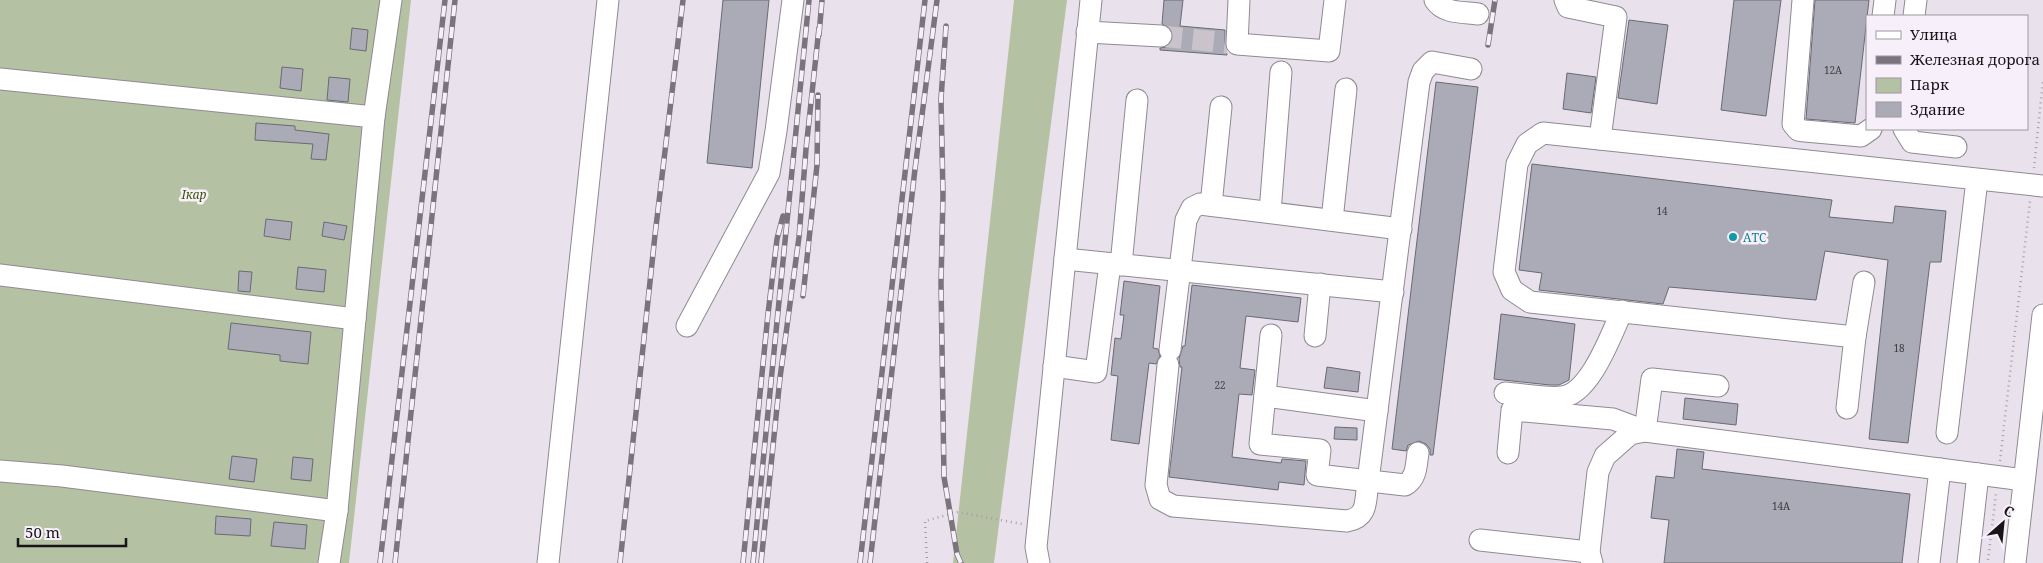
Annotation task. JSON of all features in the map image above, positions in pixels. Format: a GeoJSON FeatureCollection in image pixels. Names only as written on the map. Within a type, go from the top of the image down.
{"type":"FeatureCollection","features":[{"type":"Feature","properties":{"kind":"street"},"geometry":{"type":"LineString","coordinates":[[329,563],[337,511],[374,117],[390,0]]}},
{"type":"Feature","properties":{"kind":"street"},"geometry":{"type":"LineString","coordinates":[[548,563],[608,0]]}},
{"type":"Feature","properties":{"kind":"street"},"geometry":{"type":"LineString","coordinates":[[687,326],[769,173],[793,0]]}},
{"type":"Feature","properties":{"kind":"street"},"geometry":{"type":"LineString","coordinates":[[1039,563],[1036,547],[1091,0]]}},
{"type":"Feature","properties":{"kind":"street"},"geometry":{"type":"LineString","coordinates":[[1239,0],[1232,43],[1330,51],[1335,0]]}},
{"type":"Feature","properties":{"kind":"street"},"geometry":{"type":"LineString","coordinates":[[1435,0],[1436,3],[1449,11],[1478,14]]}},
{"type":"Feature","properties":{"kind":"street"},"geometry":{"type":"LineString","coordinates":[[1565,0],[1568,7],[1616,17],[1600,139]]}},
{"type":"Feature","properties":{"kind":"street"},"geometry":{"type":"LineString","coordinates":[[1803,0],[1793,124],[1798,130],[1805,132],[1861,136],[1870,130]]}},
{"type":"Feature","properties":{"kind":"street"},"geometry":{"type":"LineString","coordinates":[[1883,15],[1885,0]]}},
{"type":"Feature","properties":{"kind":"street"},"geometry":{"type":"LineString","coordinates":[[1914,15],[1916,0]]}},
{"type":"Feature","properties":{"kind":"street"},"geometry":{"type":"LineString","coordinates":[[1087,32],[1161,36]]}},
{"type":"Feature","properties":{"kind":"street"},"geometry":{"type":"LineString","coordinates":[[1401,229],[1211,205],[1200,204],[1192,208],[1186,220],[1178,271],[1156,485],[1160,499],[1173,506],[1347,521],[1358,519],[1364,514],[1393,292],[1401,229],[1419,82],[1423,71],[1432,62],[1471,69]]}},
{"type":"Feature","properties":{"kind":"street"},"geometry":{"type":"LineString","coordinates":[[1270,212],[1281,72]]}},
{"type":"Feature","properties":{"kind":"street"},"geometry":{"type":"LineString","coordinates":[[0,79],[374,117]]}},
{"type":"Feature","properties":{"kind":"street"},"geometry":{"type":"LineString","coordinates":[[1332,220],[1346,89]]}},
{"type":"Feature","properties":{"kind":"street"},"geometry":{"type":"LineString","coordinates":[[1054,366],[1096,372],[1115,265],[1137,100]]}},
{"type":"Feature","properties":{"kind":"street"},"geometry":{"type":"LineString","coordinates":[[1211,205],[1221,107]]}},
{"type":"Feature","properties":{"kind":"street"},"geometry":{"type":"LineString","coordinates":[[1905,130],[1912,142],[1956,147]]}},
{"type":"Feature","properties":{"kind":"street"},"geometry":{"type":"LineString","coordinates":[[1856,337],[1530,302],[1512,290],[1504,272],[1517,164],[1527,144],[1543,133],[2037,186]]}},
{"type":"Feature","properties":{"kind":"street"},"geometry":{"type":"LineString","coordinates":[[1947,433],[1977,180]]}},
{"type":"Feature","properties":{"kind":"street"},"geometry":{"type":"LineString","coordinates":[[1065,259],[1393,292]]}},
{"type":"Feature","properties":{"kind":"street"},"geometry":{"type":"LineString","coordinates":[[0,275],[355,320]]}},
{"type":"Feature","properties":{"kind":"street"},"geometry":{"type":"LineString","coordinates":[[1847,408],[1864,282]]}},
{"type":"Feature","properties":{"kind":"street"},"geometry":{"type":"LineString","coordinates":[[1315,336],[1320,284]]}},
{"type":"Feature","properties":{"kind":"street"},"geometry":{"type":"LineString","coordinates":[[1504,393],[1562,397],[1575,393],[1588,380],[1622,312]]}},
{"type":"Feature","properties":{"kind":"street"},"geometry":{"type":"LineString","coordinates":[[2015,563],[2041,354],[2043,315]]}},
{"type":"Feature","properties":{"kind":"street"},"geometry":{"type":"LineString","coordinates":[[1271,335],[1260,444],[1320,450],[1317,475],[1405,485],[1410,482],[1415,474],[1418,453]]}},
{"type":"Feature","properties":{"kind":"street"},"geometry":{"type":"LineString","coordinates":[[1646,431],[1652,378],[1718,386]]}},
{"type":"Feature","properties":{"kind":"street"},"geometry":{"type":"LineString","coordinates":[[1265,396],[1377,411]]}},
{"type":"Feature","properties":{"kind":"street"},"geometry":{"type":"LineString","coordinates":[[1508,453],[1512,410],[1613,419],[1646,431],[2024,480]]}},
{"type":"Feature","properties":{"kind":"street"},"geometry":{"type":"LineString","coordinates":[[1480,540],[1590,557],[1598,472],[1604,456],[1630,434],[1646,431]]}},
{"type":"Feature","properties":{"kind":"street"},"geometry":{"type":"LineString","coordinates":[[1929,563],[1940,469]]}},
{"type":"Feature","properties":{"kind":"street"},"geometry":{"type":"LineString","coordinates":[[0,471],[62,476],[337,511]]}},
{"type":"Feature","properties":{"kind":"street"},"geometry":{"type":"LineString","coordinates":[[1968,563],[1988,476]]}},
{"type":"Feature","properties":{"kind":"path"},"geometry":{"type":"LineString","coordinates":[[1987,563],[1988,476],[2037,186],[2043,80]]}},
{"type":"Feature","properties":{"kind":"path"},"geometry":{"type":"LineString","coordinates":[[927,563],[925,521],[958,512],[1038,527]]}},
{"type":"Feature","properties":{"kind":"green space","name":"Ікар"},"geometry":{"type":"Polygon","coordinates":[[[0,0],[411,0],[349,563],[0,563],[0,0]]]}},
{"type":"Feature","properties":{"kind":"green space"},"geometry":{"type":"Polygon","coordinates":[[[1014,0],[1067,0],[994,563],[953,563],[1014,0]]]}},
{"type":"Feature","properties":{"kind":"building"},"geometry":{"type":"Polygon","coordinates":[[[723,0],[769,0],[752,168],[707,163],[723,0]]]}},
{"type":"Feature","properties":{"kind":"building"},"geometry":{"type":"Polygon","coordinates":[[[1164,0],[1183,0],[1180,26],[1225,30],[1227,55],[1160,50],[1160,48],[1166,47],[1171,43],[1173,37],[1172,30],[1162,24],[1164,0]]]}},
{"type":"Feature","properties":{"kind":"building"},"geometry":{"type":"Polygon","coordinates":[[[1734,0],[1781,0],[1766,116],[1721,110],[1734,0]]]}},
{"type":"Feature","properties":{"kind":"building"},"geometry":{"type":"Polygon","coordinates":[[[1815,0],[1869,0],[1855,123],[1806,119],[1815,0]]]}},
{"type":"Feature","properties":{"kind":"building"},"geometry":{"type":"Polygon","coordinates":[[[1629,20],[1668,25],[1657,104],[1618,98],[1629,20]]]}},
{"type":"Feature","properties":{"kind":"building"},"geometry":{"type":"Polygon","coordinates":[[[352,28],[368,30],[366,51],[350,49],[352,28]]]}},
{"type":"Feature","properties":{"kind":"building"},"geometry":{"type":"Polygon","coordinates":[[[282,67],[303,69],[301,91],[280,88],[282,67]]]}},
{"type":"Feature","properties":{"kind":"building"},"geometry":{"type":"Polygon","coordinates":[[[1567,73],[1596,77],[1591,113],[1563,109],[1567,73]]]}},
{"type":"Feature","properties":{"kind":"building"},"geometry":{"type":"Polygon","coordinates":[[[329,77],[350,79],[348,102],[327,100],[329,77]]]}},
{"type":"Feature","properties":{"kind":"building"},"geometry":{"type":"Polygon","coordinates":[[[1436,82],[1478,87],[1433,455],[1430,455],[1430,449],[1426,444],[1419,441],[1408,445],[1406,451],[1392,449],[1436,82]]]}},
{"type":"Feature","properties":{"kind":"building"},"geometry":{"type":"Polygon","coordinates":[[[256,123],[295,126],[295,130],[329,134],[326,160],[311,159],[313,144],[255,140],[256,123]]]}},
{"type":"Feature","properties":{"kind":"building","name":"АТС"},"geometry":{"type":"Polygon","coordinates":[[[1532,164],[1832,200],[1829,217],[1893,223],[1895,206],[1946,211],[1941,262],[1930,262],[1908,443],[1869,439],[1888,260],[1825,251],[1816,300],[1669,287],[1663,304],[1539,290],[1542,273],[1519,270],[1532,164]]]}},
{"type":"Feature","properties":{"kind":"building"},"geometry":{"type":"Polygon","coordinates":[[[266,219],[292,222],[290,240],[264,236],[266,219]]]}},
{"type":"Feature","properties":{"kind":"building"},"geometry":{"type":"Polygon","coordinates":[[[324,222],[347,226],[344,240],[322,236],[324,222]]]}},
{"type":"Feature","properties":{"kind":"building"},"geometry":{"type":"Polygon","coordinates":[[[298,267],[326,270],[324,292],[296,289],[298,267]]]}},
{"type":"Feature","properties":{"kind":"building"},"geometry":{"type":"Polygon","coordinates":[[[239,271],[252,272],[250,292],[238,291],[239,271]]]}},
{"type":"Feature","properties":{"kind":"building"},"geometry":{"type":"Polygon","coordinates":[[[1124,281],[1160,286],[1153,348],[1158,349],[1160,356],[1156,364],[1149,363],[1139,444],[1111,440],[1118,376],[1111,375],[1115,338],[1121,339],[1124,315],[1120,315],[1124,281]]]}},
{"type":"Feature","properties":{"kind":"building"},"geometry":{"type":"Polygon","coordinates":[[[1192,285],[1301,298],[1298,322],[1246,316],[1240,368],[1255,370],[1252,395],[1239,394],[1232,457],[1281,463],[1282,459],[1306,461],[1304,485],[1279,482],[1278,490],[1169,477],[1182,367],[1180,367],[1179,359],[1183,346],[1185,346],[1192,285]]]}},
{"type":"Feature","properties":{"kind":"building"},"geometry":{"type":"Polygon","coordinates":[[[1501,314],[1575,324],[1569,380],[1559,385],[1550,385],[1494,379],[1501,314]]]}},
{"type":"Feature","properties":{"kind":"building"},"geometry":{"type":"Polygon","coordinates":[[[231,323],[311,332],[308,364],[280,361],[280,355],[228,349],[231,323]]]}},
{"type":"Feature","properties":{"kind":"building"},"geometry":{"type":"Polygon","coordinates":[[[1327,367],[1360,372],[1358,392],[1324,388],[1327,367]]]}},
{"type":"Feature","properties":{"kind":"building"},"geometry":{"type":"Polygon","coordinates":[[[1685,398],[1738,404],[1736,425],[1683,419],[1685,398]]]}},
{"type":"Feature","properties":{"kind":"building"},"geometry":{"type":"Polygon","coordinates":[[[1335,427],[1357,428],[1357,440],[1334,439],[1335,427]]]}},
{"type":"Feature","properties":{"kind":"building"},"geometry":{"type":"Polygon","coordinates":[[[1677,449],[1704,452],[1702,469],[1910,494],[1902,563],[1664,563],[1669,520],[1651,518],[1656,476],[1674,478],[1677,449]]]}},
{"type":"Feature","properties":{"kind":"building"},"geometry":{"type":"Polygon","coordinates":[[[232,456],[257,459],[254,482],[229,479],[232,456]]]}},
{"type":"Feature","properties":{"kind":"building"},"geometry":{"type":"Polygon","coordinates":[[[293,457],[313,459],[311,481],[291,479],[293,457]]]}},
{"type":"Feature","properties":{"kind":"building"},"geometry":{"type":"Polygon","coordinates":[[[216,516],[251,519],[250,536],[215,534],[216,516]]]}},
{"type":"Feature","properties":{"kind":"building"},"geometry":{"type":"Polygon","coordinates":[[[274,522],[307,525],[305,549],[271,546],[274,522]]]}},
{"type":"Feature","properties":{"kind":"tunnel"},"geometry":{"type":"LineString","coordinates":[[1161,36],[1228,43]]}},
{"type":"Feature","properties":{"kind":"railway"},"geometry":{"type":"LineString","coordinates":[[380,563],[445,0]]}},
{"type":"Feature","properties":{"kind":"railway"},"geometry":{"type":"LineString","coordinates":[[395,563],[455,0]]}},
{"type":"Feature","properties":{"kind":"railway"},"geometry":{"type":"LineString","coordinates":[[620,563],[655,235],[683,0]]}},
{"type":"Feature","properties":{"kind":"railway"},"geometry":{"type":"LineString","coordinates":[[753,563],[809,0]]}},
{"type":"Feature","properties":{"kind":"railway"},"geometry":{"type":"LineString","coordinates":[[819,35],[822,0]]}},
{"type":"Feature","properties":{"kind":"railway"},"geometry":{"type":"LineString","coordinates":[[860,563],[925,0]]}},
{"type":"Feature","properties":{"kind":"railway"},"geometry":{"type":"LineString","coordinates":[[870,563],[915,169],[937,0]]}},
{"type":"Feature","properties":{"kind":"railway"},"geometry":{"type":"LineString","coordinates":[[1488,45],[1495,0]]}},
{"type":"Feature","properties":{"kind":"railway"},"geometry":{"type":"LineString","coordinates":[[946,26],[941,99],[944,477],[957,554],[961,563]]}},
{"type":"Feature","properties":{"kind":"railway"},"geometry":{"type":"LineString","coordinates":[[761,563],[780,378],[799,237],[819,28]]}},
{"type":"Feature","properties":{"kind":"railway"},"geometry":{"type":"LineString","coordinates":[[803,296],[817,165],[818,95]]}},
{"type":"Feature","properties":{"kind":"railway"},"geometry":{"type":"LineString","coordinates":[[743,563],[768,314],[777,239],[783,216]]}},
{"type":"Feature","properties":{"kind":"place","name":"АТС"},"geometry":{"type":"Point","coordinates":[1733,237]}}]}
